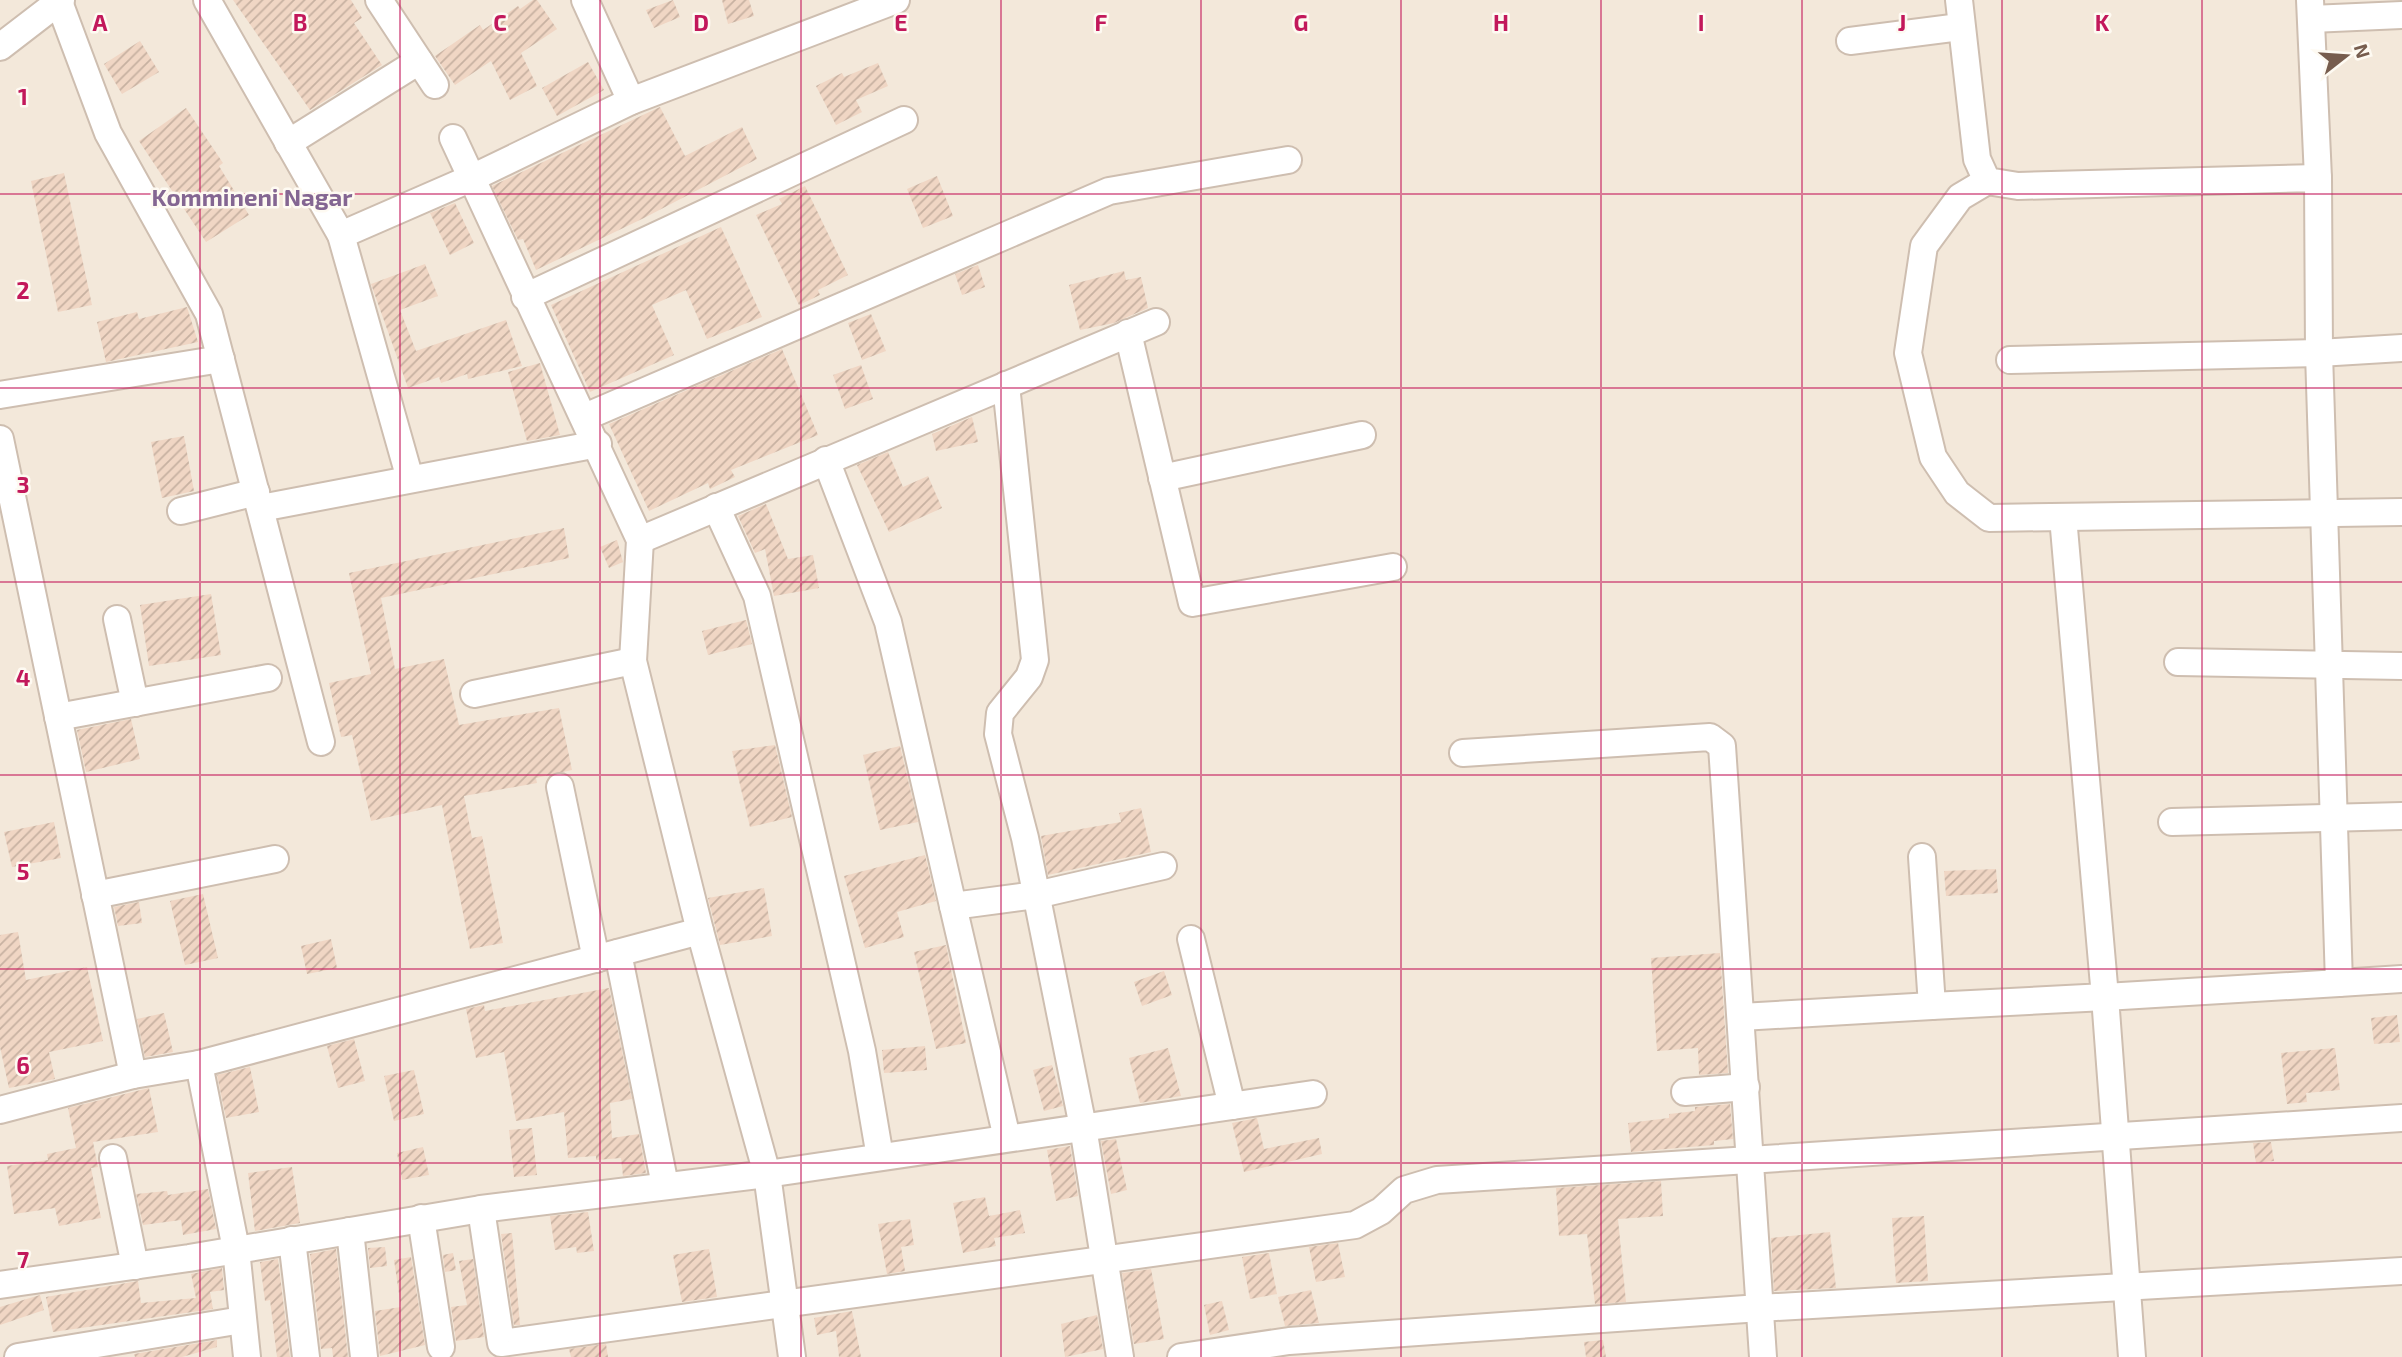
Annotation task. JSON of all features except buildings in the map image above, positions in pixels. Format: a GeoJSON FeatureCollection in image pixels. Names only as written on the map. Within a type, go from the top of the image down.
{"type":"FeatureCollection","features":[{"type":"Feature","properties":{"kind":"street"},"geometry":{"type":"LineString","coordinates":[[207,0],[341,235],[410,479]]}},
{"type":"Feature","properties":{"kind":"street"},"geometry":{"type":"LineString","coordinates":[[379,0],[435,85]]}},
{"type":"Feature","properties":{"kind":"street"},"geometry":{"type":"LineString","coordinates":[[585,0],[631,101]]}},
{"type":"Feature","properties":{"kind":"street"},"geometry":{"type":"LineString","coordinates":[[341,235],[474,177],[631,101],[896,0]]}},
{"type":"Feature","properties":{"kind":"street"},"geometry":{"type":"LineString","coordinates":[[1959,0],[1959,27],[1977,159],[1987,181]]}},
{"type":"Feature","properties":{"kind":"street"},"geometry":{"type":"LineString","coordinates":[[0,47],[60,1],[108,133],[209,314],[321,742]]}},
{"type":"Feature","properties":{"kind":"street"},"geometry":{"type":"LineString","coordinates":[[2339,983],[2323,514],[2318,177],[2311,10],[2402,15]]}},
{"type":"Feature","properties":{"kind":"street"},"geometry":{"type":"LineString","coordinates":[[1850,41],[1959,27]]}},
{"type":"Feature","properties":{"kind":"street"},"geometry":{"type":"LineString","coordinates":[[288,143],[419,61]]}},
{"type":"Feature","properties":{"kind":"street"},"geometry":{"type":"LineString","coordinates":[[525,297],[904,120]]}},
{"type":"Feature","properties":{"kind":"street"},"geometry":{"type":"LineString","coordinates":[[453,138],[474,177],[525,297],[598,444],[640,540],[633,661],[700,931],[768,1174],[792,1357]]}},
{"type":"Feature","properties":{"kind":"street"},"geometry":{"type":"LineString","coordinates":[[585,417],[1109,191],[1288,160]]}},
{"type":"Feature","properties":{"kind":"street"},"geometry":{"type":"LineString","coordinates":[[2318,177],[2018,186],[1987,181],[1960,197],[1924,246],[1908,353],[1933,457],[1957,493],[1989,518],[2402,512]]}},
{"type":"Feature","properties":{"kind":"street"},"geometry":{"type":"LineString","coordinates":[[640,540],[1156,322]]}},
{"type":"Feature","properties":{"kind":"street"},"geometry":{"type":"LineString","coordinates":[[1128,333],[1192,603],[1393,567]]}},
{"type":"Feature","properties":{"kind":"street"},"geometry":{"type":"LineString","coordinates":[[2010,360],[2319,353],[2402,348]]}},
{"type":"Feature","properties":{"kind":"street"},"geometry":{"type":"LineString","coordinates":[[0,395],[221,359]]}},
{"type":"Feature","properties":{"kind":"street"},"geometry":{"type":"LineString","coordinates":[[1006,385],[1035,660],[1030,677],[1000,713],[998,734],[1036,895],[1083,1127],[1120,1357]]}},
{"type":"Feature","properties":{"kind":"street"},"geometry":{"type":"LineString","coordinates":[[1162,478],[1362,435]]}},
{"type":"Feature","properties":{"kind":"street"},"geometry":{"type":"LineString","coordinates":[[0,439],[133,1075]]}},
{"type":"Feature","properties":{"kind":"street"},"geometry":{"type":"LineString","coordinates":[[181,511],[410,479],[598,444]]}},
{"type":"Feature","properties":{"kind":"street"},"geometry":{"type":"LineString","coordinates":[[825,460],[888,622],[1007,1138]]}},
{"type":"Feature","properties":{"kind":"street"},"geometry":{"type":"LineString","coordinates":[[716,507],[757,596],[862,1051],[880,1157]]}},
{"type":"Feature","properties":{"kind":"street"},"geometry":{"type":"LineString","coordinates":[[2063,517],[2105,997],[2132,1357]]}},
{"type":"Feature","properties":{"kind":"street"},"geometry":{"type":"LineString","coordinates":[[117,619],[135,703]]}},
{"type":"Feature","properties":{"kind":"street"},"geometry":{"type":"LineString","coordinates":[[474,694],[633,661]]}},
{"type":"Feature","properties":{"kind":"street"},"geometry":{"type":"LineString","coordinates":[[2178,662],[2402,666]]}},
{"type":"Feature","properties":{"kind":"street"},"geometry":{"type":"LineString","coordinates":[[58,717],[268,678]]}},
{"type":"Feature","properties":{"kind":"street"},"geometry":{"type":"LineString","coordinates":[[1463,753],[1710,737],[1722,746],[1763,1357]]}},
{"type":"Feature","properties":{"kind":"street"},"geometry":{"type":"LineString","coordinates":[[559,786],[607,956],[665,1185]]}},
{"type":"Feature","properties":{"kind":"street"},"geometry":{"type":"LineString","coordinates":[[2172,822],[2402,816]]}},
{"type":"Feature","properties":{"kind":"street"},"geometry":{"type":"LineString","coordinates":[[1922,857],[1932,1006]]}},
{"type":"Feature","properties":{"kind":"street"},"geometry":{"type":"LineString","coordinates":[[95,895],[275,859]]}},
{"type":"Feature","properties":{"kind":"street"},"geometry":{"type":"LineString","coordinates":[[953,906],[1036,895],[1163,866]]}},
{"type":"Feature","properties":{"kind":"street"},"geometry":{"type":"LineString","coordinates":[[0,1110],[133,1075],[199,1064],[700,931]]}},
{"type":"Feature","properties":{"kind":"street"},"geometry":{"type":"LineString","coordinates":[[1191,939],[1232,1106]]}},
{"type":"Feature","properties":{"kind":"street"},"geometry":{"type":"LineString","coordinates":[[1741,1017],[2402,979]]}},
{"type":"Feature","properties":{"kind":"street"},"geometry":{"type":"LineString","coordinates":[[199,1064],[236,1249],[247,1357]]}},
{"type":"Feature","properties":{"kind":"street"},"geometry":{"type":"LineString","coordinates":[[1685,1091],[1746,1087]]}},
{"type":"Feature","properties":{"kind":"street"},"geometry":{"type":"LineString","coordinates":[[0,1285],[135,1266],[481,1209],[768,1174],[1313,1094]]}},
{"type":"Feature","properties":{"kind":"street"},"geometry":{"type":"LineString","coordinates":[[481,1209],[501,1343],[1354,1225],[1381,1211],[1404,1190],[1437,1180],[1751,1161],[2115,1134],[2402,1118]]}},
{"type":"Feature","properties":{"kind":"street"},"geometry":{"type":"LineString","coordinates":[[113,1158],[135,1266]]}},
{"type":"Feature","properties":{"kind":"street"},"geometry":{"type":"LineString","coordinates":[[421,1218],[441,1347]]}},
{"type":"Feature","properties":{"kind":"street"},"geometry":{"type":"LineString","coordinates":[[350,1231],[364,1357]]}},
{"type":"Feature","properties":{"kind":"street"},"geometry":{"type":"LineString","coordinates":[[292,1240],[306,1357]]}},
{"type":"Feature","properties":{"kind":"street"},"geometry":{"type":"LineString","coordinates":[[1181,1357],[1289,1341],[1760,1308],[2402,1271]]}},
{"type":"Feature","properties":{"kind":"street"},"geometry":{"type":"LineString","coordinates":[[18,1357],[242,1320]]}},
{"type":"Feature","properties":{"kind":"shaded area"},"geometry":{"type":"Polygon","coordinates":[[[0,0],[2402,0],[2402,1357],[0,1357],[0,0]]]}},
{"type":"Feature","properties":{"kind":"district","name":"Kommineni Nagar"},"geometry":{"type":"Point","coordinates":[252,196]}}]}
